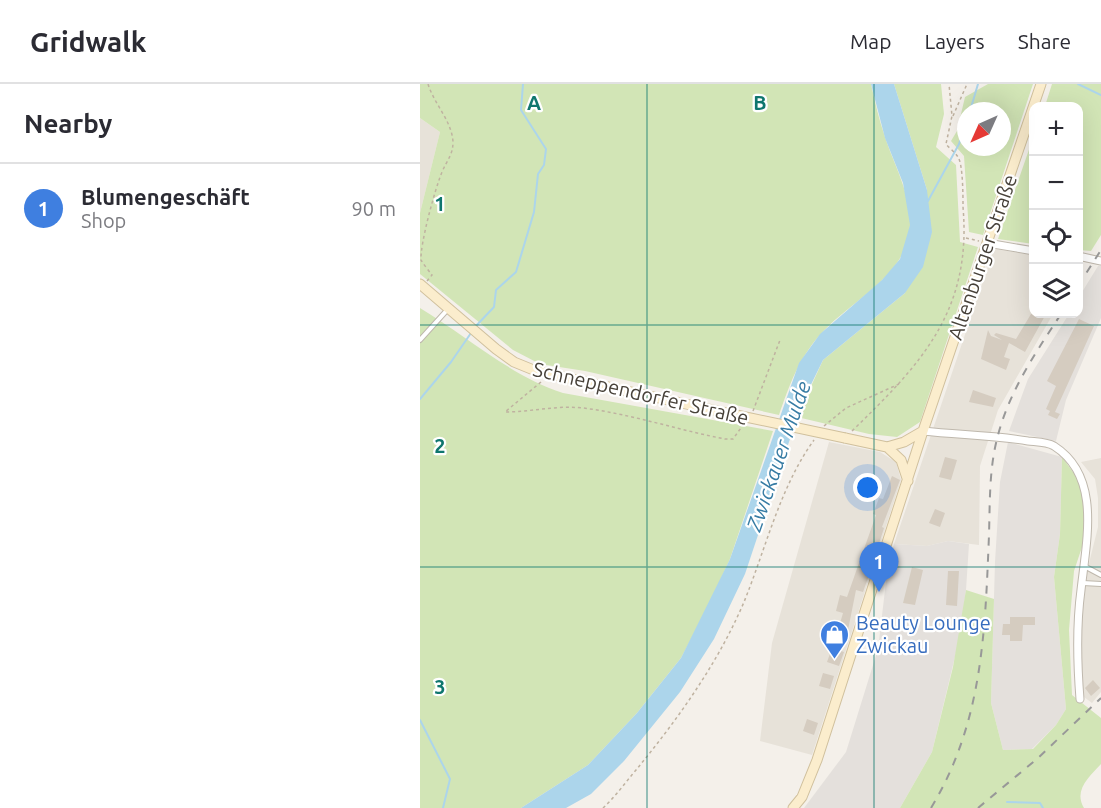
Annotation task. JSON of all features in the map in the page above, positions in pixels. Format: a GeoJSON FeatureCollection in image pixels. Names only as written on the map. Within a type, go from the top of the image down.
{"type":"FeatureCollection","features":[{"type":"Feature","properties":{"kind":"street","name":"Altenburger Straße"},"geometry":{"type":"LineString","coordinates":[[793,808],[801,798],[817,760],[923,431],[1041,84]]}},
{"type":"Feature","properties":{"kind":"street"},"geometry":{"type":"LineString","coordinates":[[987,243],[1029,250]]}},
{"type":"Feature","properties":{"kind":"street"},"geometry":{"type":"LineString","coordinates":[[1083,257],[1101,261]]}},
{"type":"Feature","properties":{"kind":"street","name":"Schneppendorfer Straße"},"geometry":{"type":"LineString","coordinates":[[422,285],[514,362],[547,374],[887,447]]}},
{"type":"Feature","properties":{"kind":"street"},"geometry":{"type":"LineString","coordinates":[[887,447],[904,442],[923,431],[998,435],[1054,445],[1079,461],[1086,471]]}},
{"type":"Feature","properties":{"kind":"street"},"geometry":{"type":"LineString","coordinates":[[887,447],[901,460],[908,482]]}},
{"type":"Feature","properties":{"kind":"street"},"geometry":{"type":"LineString","coordinates":[[1080,699],[1076,634],[1082,583],[1096,524],[1094,491]]}},
{"type":"Feature","properties":{"kind":"lane"},"geometry":{"type":"LineString","coordinates":[[420,340],[450,310]]}},
{"type":"Feature","properties":{"kind":"lane"},"geometry":{"type":"LineString","coordinates":[[1086,567],[1101,575]]}},
{"type":"Feature","properties":{"kind":"lane"},"geometry":{"type":"LineString","coordinates":[[1082,583],[1101,584]]}},
{"type":"Feature","properties":{"kind":"path"},"geometry":{"type":"LineString","coordinates":[[422,285],[432,275],[421,259],[421,240],[443,169],[452,157],[453,141],[449,124],[434,102],[428,84]]}},
{"type":"Feature","properties":{"kind":"path"},"geometry":{"type":"LineString","coordinates":[[845,438],[921,359],[940,328],[956,286],[965,238],[960,159],[947,146],[952,116],[949,84]]}},
{"type":"Feature","properties":{"kind":"path"},"geometry":{"type":"LineString","coordinates":[[952,116],[967,84]]}},
{"type":"Feature","properties":{"kind":"path"},"geometry":{"type":"LineString","coordinates":[[965,238],[987,243]]}},
{"type":"Feature","properties":{"kind":"path"},"geometry":{"type":"LineString","coordinates":[[751,414],[757,405],[780,340]]}},
{"type":"Feature","properties":{"kind":"path"},"geometry":{"type":"LineString","coordinates":[[547,374],[538,387],[505,412],[528,412],[545,407],[585,408],[725,439],[733,439],[745,422]]}},
{"type":"Feature","properties":{"kind":"path"},"geometry":{"type":"LineString","coordinates":[[828,420],[846,408],[899,384]]}},
{"type":"Feature","properties":{"kind":"path"},"geometry":{"type":"LineString","coordinates":[[603,808],[667,733],[721,648],[743,605],[788,486],[802,456]]}},
{"type":"Feature","properties":{"kind":"shaded area"},"geometry":{"type":"Polygon","coordinates":[[[420,118],[440,132],[420,213],[420,118]]]}},
{"type":"Feature","properties":{"kind":"shaded area"},"geometry":{"type":"Polygon","coordinates":[[[994,249],[1029,254],[1029,318],[1051,318],[998,410],[980,466],[979,545],[948,541],[927,546],[894,544],[994,249]]]}},
{"type":"Feature","properties":{"kind":"shaded area"},"geometry":{"type":"Polygon","coordinates":[[[1098,266],[1101,266],[1101,318],[1066,400],[1056,441],[1009,431],[1028,379],[1066,318],[1083,318],[1083,290],[1098,266]]]}},
{"type":"Feature","properties":{"kind":"shaded area"},"geometry":{"type":"Polygon","coordinates":[[[829,442],[880,452],[896,462],[901,480],[812,755],[760,741],[772,643],[829,442]]]}},
{"type":"Feature","properties":{"kind":"shaded area"},"geometry":{"type":"Polygon","coordinates":[[[1008,442],[1062,457],[1060,534],[1054,577],[1066,709],[1056,725],[1032,749],[1003,750],[991,703],[1000,482],[1008,442]]]}},
{"type":"Feature","properties":{"kind":"shaded area"},"geometry":{"type":"Polygon","coordinates":[[[1101,458],[1101,692],[1092,703],[1084,697],[1079,649],[1083,587],[1098,527],[1098,498],[1095,479],[1081,462],[1101,458]]]}},
{"type":"Feature","properties":{"kind":"shaded area"},"geometry":{"type":"Polygon","coordinates":[[[948,541],[969,544],[966,590],[960,636],[932,752],[900,808],[804,808],[846,752],[878,649],[888,565],[894,544],[927,546],[948,541]]]}},
{"type":"Feature","properties":{"kind":"green space"},"geometry":{"type":"Polygon","coordinates":[[[420,84],[871,84],[883,131],[908,202],[910,225],[907,243],[900,259],[889,273],[832,323],[806,353],[795,373],[779,415],[585,371],[540,364],[513,350],[420,274],[420,213],[440,132],[420,118],[420,84]]]}},
{"type":"Feature","properties":{"kind":"green space"},"geometry":{"type":"Polygon","coordinates":[[[894,84],[941,84],[944,114],[936,147],[956,165],[960,242],[978,247],[920,422],[897,437],[869,434],[797,417],[823,360],[905,293],[927,190],[894,84]]]}},
{"type":"Feature","properties":{"kind":"green space"},"geometry":{"type":"Polygon","coordinates":[[[988,84],[1033,84],[1011,150],[1011,102],[964,102],[965,97],[988,84]]]}},
{"type":"Feature","properties":{"kind":"green space"},"geometry":{"type":"Polygon","coordinates":[[[1052,84],[1101,84],[1101,235],[1091,251],[1083,250],[1083,102],[1046,102],[1052,84]]]}},
{"type":"Feature","properties":{"kind":"green space"},"geometry":{"type":"Polygon","coordinates":[[[957,131],[957,148],[951,141],[957,131]]]}},
{"type":"Feature","properties":{"kind":"green space"},"geometry":{"type":"Polygon","coordinates":[[[1029,150],[1029,243],[998,239],[1029,150]]]}},
{"type":"Feature","properties":{"kind":"green space"},"geometry":{"type":"Polygon","coordinates":[[[964,156],[1009,156],[983,235],[969,232],[964,156]]]}},
{"type":"Feature","properties":{"kind":"green space"},"geometry":{"type":"Polygon","coordinates":[[[420,308],[507,366],[563,393],[773,431],[730,559],[681,658],[637,713],[588,765],[521,808],[420,808],[420,308]]]}},
{"type":"Feature","properties":{"kind":"green space"},"geometry":{"type":"Polygon","coordinates":[[[1062,457],[1087,491],[1090,523],[1074,571],[1069,630],[1072,695],[1101,718],[1101,764],[1088,778],[1082,789],[1080,795],[1084,808],[900,808],[932,752],[953,667],[966,590],[994,599],[991,703],[1003,750],[1033,749],[1056,725],[1066,709],[1054,577],[1060,534],[1062,457]]]}},
{"type":"Feature","properties":{"kind":"water","name":"Zwickauer Mulde"},"geometry":{"type":"Polygon","coordinates":[[[871,84],[894,84],[927,190],[932,232],[923,267],[905,293],[823,360],[802,403],[745,574],[714,639],[680,692],[624,761],[591,794],[566,808],[521,808],[588,765],[637,713],[681,658],[730,559],[799,363],[820,334],[882,280],[900,259],[910,225],[903,183],[885,138],[871,84]]]}},
{"type":"Feature","properties":{"kind":"building"},"geometry":{"type":"Polygon","coordinates":[[[1029,317],[1044,318],[1025,352],[1009,343],[1004,357],[1010,359],[1006,370],[981,359],[988,330],[991,336],[1002,340],[994,335],[996,333],[1016,339],[1029,317]]]}},
{"type":"Feature","properties":{"kind":"building"},"geometry":{"type":"Polygon","coordinates":[[[1079,319],[1094,326],[1055,412],[1060,414],[1057,419],[1048,415],[1050,411],[1046,409],[1056,386],[1047,381],[1079,319]]]}},
{"type":"Feature","properties":{"kind":"building"},"geometry":{"type":"Polygon","coordinates":[[[973,390],[996,398],[993,407],[969,402],[973,390]]]}},
{"type":"Feature","properties":{"kind":"building"},"geometry":{"type":"Polygon","coordinates":[[[945,457],[957,460],[951,480],[939,477],[945,457]]]}},
{"type":"Feature","properties":{"kind":"building"},"geometry":{"type":"Polygon","coordinates":[[[892,476],[900,480],[882,527],[884,528],[868,578],[863,592],[856,590],[846,640],[836,637],[843,613],[836,611],[840,595],[847,597],[876,515],[873,514],[879,498],[883,499],[892,476]]]}},
{"type":"Feature","properties":{"kind":"building"},"geometry":{"type":"Polygon","coordinates":[[[935,509],[945,513],[940,527],[929,523],[935,509]]]}},
{"type":"Feature","properties":{"kind":"building"},"geometry":{"type":"Polygon","coordinates":[[[912,567],[923,570],[915,605],[903,603],[912,567]]]}},
{"type":"Feature","properties":{"kind":"building"},"geometry":{"type":"Polygon","coordinates":[[[948,571],[959,571],[957,606],[946,605],[948,571]]]}},
{"type":"Feature","properties":{"kind":"building"},"geometry":{"type":"Polygon","coordinates":[[[1010,617],[1035,617],[1035,625],[1023,625],[1022,641],[1010,641],[1010,635],[1002,635],[1003,624],[1010,624],[1010,617]]]}},
{"type":"Feature","properties":{"kind":"building"},"geometry":{"type":"Polygon","coordinates":[[[832,648],[844,652],[839,666],[827,662],[832,648]]]}},
{"type":"Feature","properties":{"kind":"building"},"geometry":{"type":"Polygon","coordinates":[[[823,673],[834,676],[830,689],[819,686],[823,673]]]}},
{"type":"Feature","properties":{"kind":"building"},"geometry":{"type":"Polygon","coordinates":[[[1093,680],[1100,688],[1091,696],[1085,688],[1093,680]]]}},
{"type":"Feature","properties":{"kind":"building"},"geometry":{"type":"Polygon","coordinates":[[[807,719],[818,723],[814,735],[803,731],[807,719]]]}},
{"type":"Feature","properties":{"kind":"waterway"},"geometry":{"type":"LineString","coordinates":[[474,328],[494,307],[496,290],[516,272],[534,212],[538,174],[544,165],[546,149],[521,110],[523,84]]}},
{"type":"Feature","properties":{"kind":"waterway"},"geometry":{"type":"LineString","coordinates":[[973,102],[978,84]]}},
{"type":"Feature","properties":{"kind":"waterway"},"geometry":{"type":"LineString","coordinates":[[1078,84],[1101,95]]}},
{"type":"Feature","properties":{"kind":"waterway"},"geometry":{"type":"LineString","coordinates":[[928,201],[957,148]]}},
{"type":"Feature","properties":{"kind":"waterway"},"geometry":{"type":"LineString","coordinates":[[420,399],[451,362],[471,333]]}},
{"type":"Feature","properties":{"kind":"waterway"},"geometry":{"type":"LineString","coordinates":[[420,720],[450,779],[443,808]]}},
{"type":"Feature","properties":{"kind":"waterway"},"geometry":{"type":"LineString","coordinates":[[1007,802],[1040,803],[1043,808]]}},
{"type":"Feature","properties":{"kind":"railway"},"geometry":{"type":"LineString","coordinates":[[1083,278],[1101,250]]}},
{"type":"Feature","properties":{"kind":"railway"},"geometry":{"type":"LineString","coordinates":[[931,808],[948,776],[961,743],[978,676],[986,606],[991,472],[998,435],[1009,402],[1033,357],[1058,318]]}},
{"type":"Feature","properties":{"kind":"railway"},"geometry":{"type":"LineString","coordinates":[[978,808],[1038,758],[1101,698]]}},
{"type":"Feature","properties":{"kind":"place","name":"Blumengeschäft"},"geometry":{"type":"Point","coordinates":[879,592]}},
{"type":"Feature","properties":{"kind":"place","name":"Beauty Lounge Zwickau"},"geometry":{"type":"Point","coordinates":[835,660]}}]}
